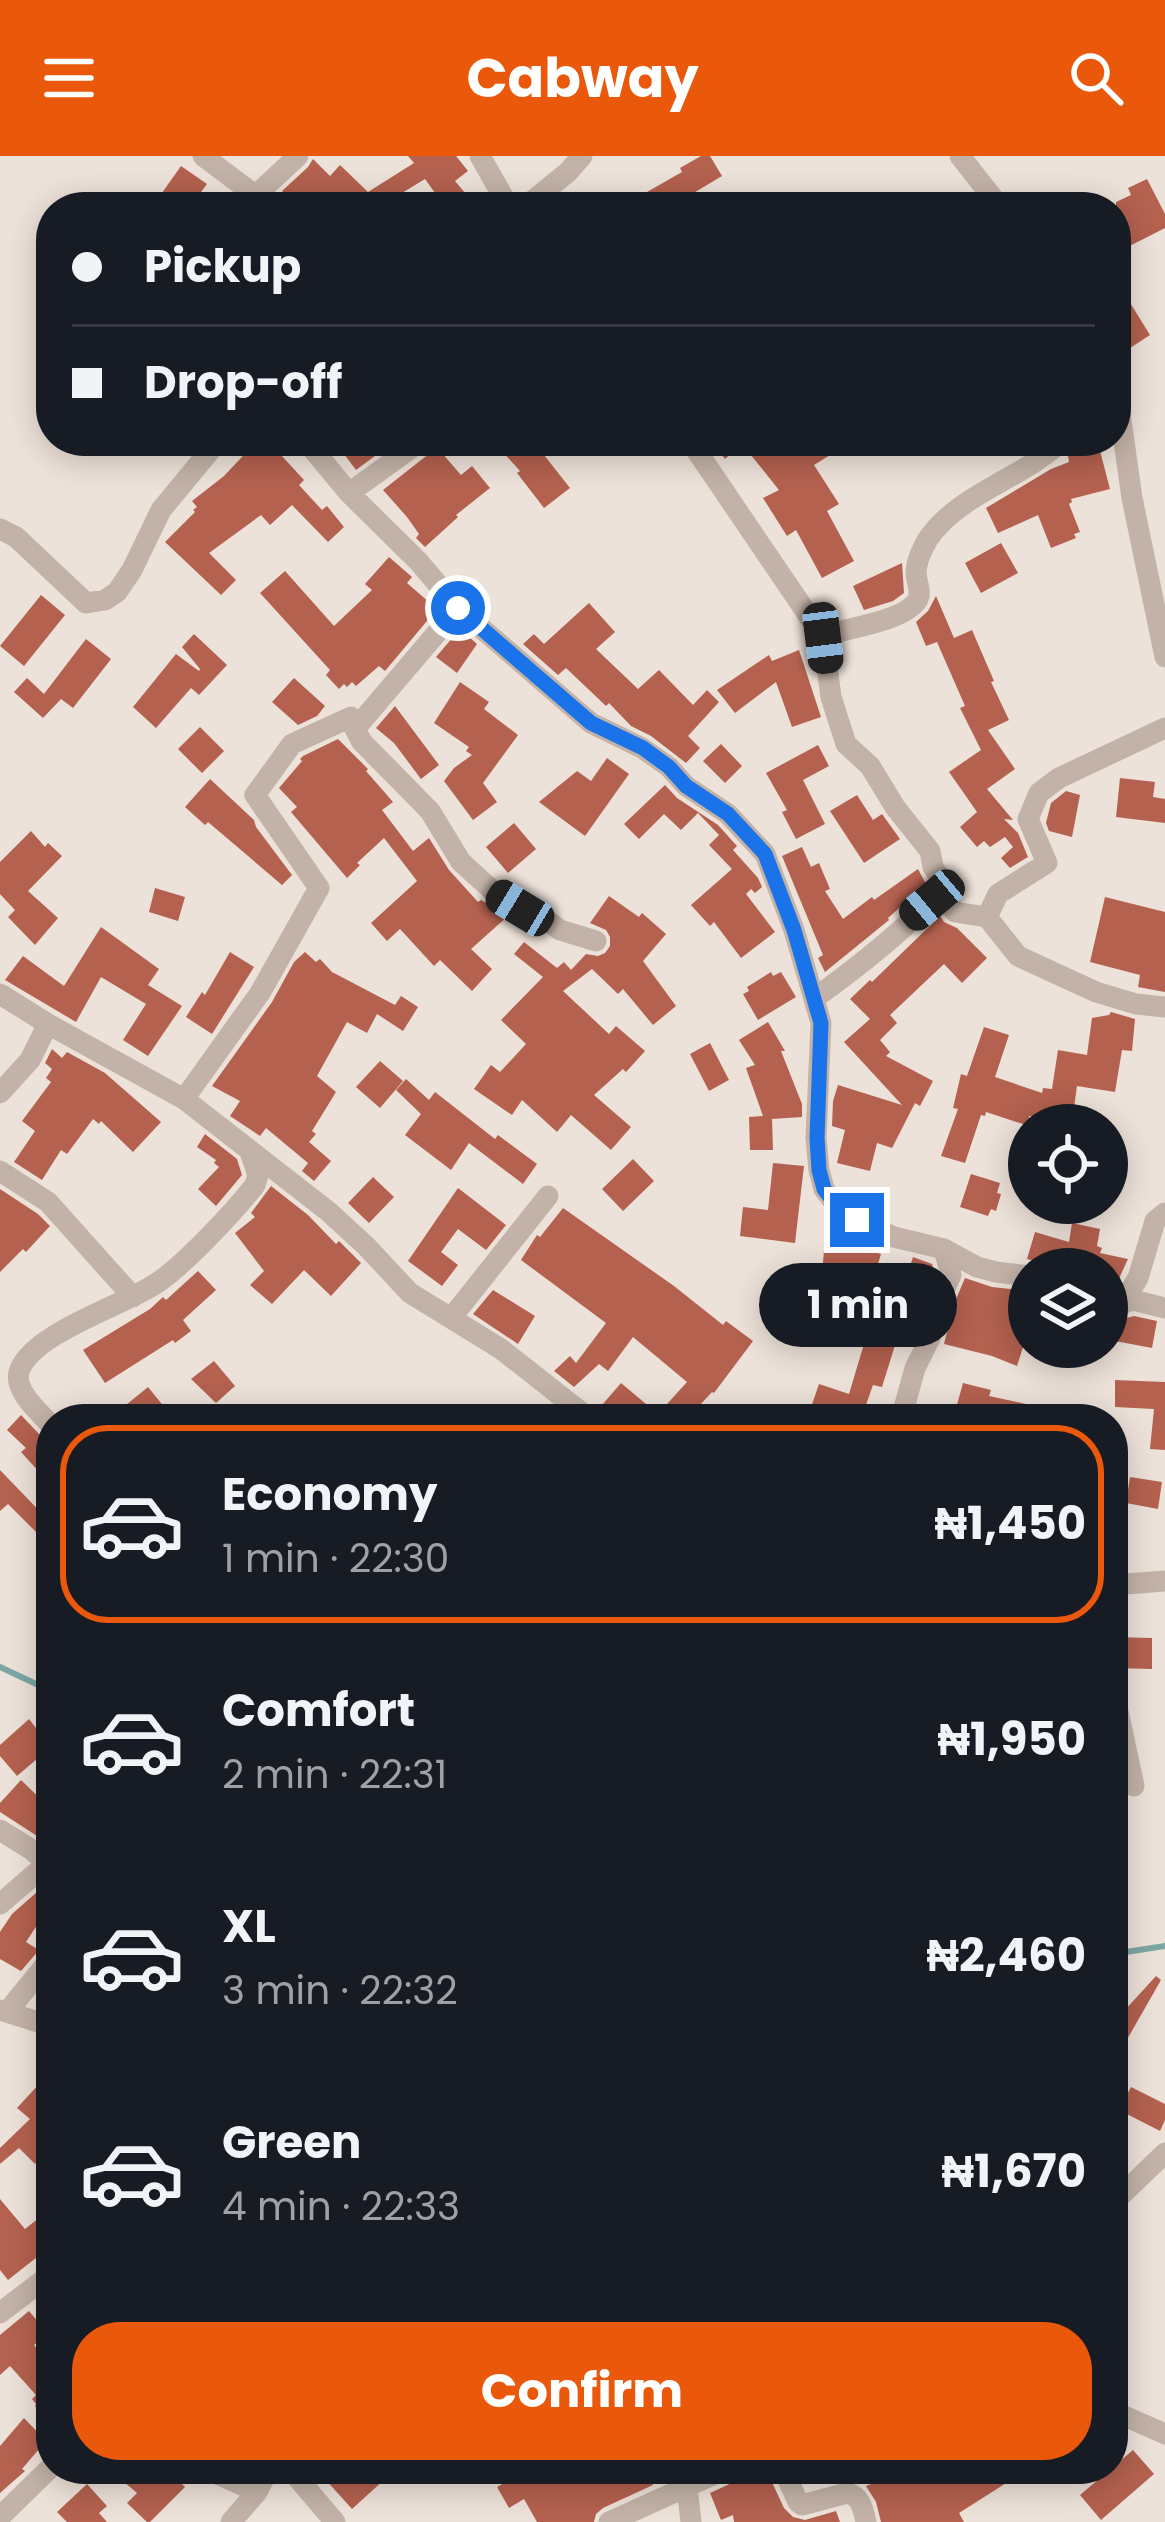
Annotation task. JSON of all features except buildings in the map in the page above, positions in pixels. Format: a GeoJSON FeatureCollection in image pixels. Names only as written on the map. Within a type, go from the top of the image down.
{"type":"FeatureCollection","features":[{"type":"Feature","properties":{"kind":"street"},"geometry":{"type":"LineString","coordinates":[[202,156],[250,192]]}},
{"type":"Feature","properties":{"kind":"street"},"geometry":{"type":"LineString","coordinates":[[271,192],[298,156]]}},
{"type":"Feature","properties":{"kind":"street"},"geometry":{"type":"LineString","coordinates":[[480,156],[500,192]]}},
{"type":"Feature","properties":{"kind":"street"},"geometry":{"type":"LineString","coordinates":[[543,192],[582,156]]}},
{"type":"Feature","properties":{"kind":"street"},"geometry":{"type":"LineString","coordinates":[[960,156],[988,192]]}},
{"type":"Feature","properties":{"kind":"street"},"geometry":{"type":"LineString","coordinates":[[0,529],[16,537],[86,603],[105,601],[132,571],[160,510],[205,456]]}},
{"type":"Feature","properties":{"kind":"street"},"geometry":{"type":"LineString","coordinates":[[318,456],[458,608],[591,723],[643,748],[686,786],[728,814],[765,854],[794,930],[821,1023],[819,1170],[824,1189],[836,1205],[894,1237],[944,1249],[977,1267],[1008,1272]]}},
{"type":"Feature","properties":{"kind":"street"},"geometry":{"type":"LineString","coordinates":[[349,493],[400,456]]}},
{"type":"Feature","properties":{"kind":"street"},"geometry":{"type":"LineString","coordinates":[[700,456],[823,638],[830,697],[846,744],[870,766],[930,851],[945,886],[943,896],[955,912],[987,917],[1018,956],[1096,992],[1165,1007]]}},
{"type":"Feature","properties":{"kind":"street"},"geometry":{"type":"LineString","coordinates":[[823,638],[880,622],[914,604],[919,592],[919,559],[935,531],[954,512],[1043,456]]}},
{"type":"Feature","properties":{"kind":"street"},"geometry":{"type":"LineString","coordinates":[[1125,456],[1165,657]]}},
{"type":"Feature","properties":{"kind":"street"},"geometry":{"type":"LineString","coordinates":[[458,608],[356,729],[362,742],[430,811],[461,862],[493,891],[560,930],[596,941]]}},
{"type":"Feature","properties":{"kind":"street"},"geometry":{"type":"LineString","coordinates":[[184,1100],[260,993],[319,888],[255,795],[292,744],[351,717]]}},
{"type":"Feature","properties":{"kind":"street"},"geometry":{"type":"LineString","coordinates":[[987,917],[998,894],[1046,863],[1028,819],[1040,793],[1059,778],[1165,728]]}},
{"type":"Feature","properties":{"kind":"street"},"geometry":{"type":"LineString","coordinates":[[815,997],[849,974],[945,886]]}},
{"type":"Feature","properties":{"kind":"street"},"geometry":{"type":"LineString","coordinates":[[0,994],[184,1100],[329,1212],[410,1293],[501,1349],[571,1404]]}},
{"type":"Feature","properties":{"kind":"street"},"geometry":{"type":"LineString","coordinates":[[0,1093],[30,1060],[48,1024]]}},
{"type":"Feature","properties":{"kind":"street"},"geometry":{"type":"LineString","coordinates":[[36,1407],[20,1387],[9,1384],[26,1360],[80,1320],[160,1282],[250,1191],[259,1175],[247,1147]]}},
{"type":"Feature","properties":{"kind":"street"},"geometry":{"type":"LineString","coordinates":[[0,1171],[48,1202],[133,1297]]}},
{"type":"Feature","properties":{"kind":"street"},"geometry":{"type":"LineString","coordinates":[[452,1317],[548,1196]]}},
{"type":"Feature","properties":{"kind":"street"},"geometry":{"type":"LineString","coordinates":[[1128,1289],[1138,1279],[1155,1221],[1165,1213]]}},
{"type":"Feature","properties":{"kind":"street"},"geometry":{"type":"LineString","coordinates":[[905,1404],[951,1275],[944,1249]]}},
{"type":"Feature","properties":{"kind":"street"},"geometry":{"type":"LineString","coordinates":[[1128,1301],[1165,1308]]}},
{"type":"Feature","properties":{"kind":"street"},"geometry":{"type":"LineString","coordinates":[[1128,1585],[1165,1581]]}},
{"type":"Feature","properties":{"kind":"street"},"geometry":{"type":"LineString","coordinates":[[1128,1758],[1134,1786]]}},
{"type":"Feature","properties":{"kind":"street"},"geometry":{"type":"LineString","coordinates":[[0,1830],[36,1853]]}},
{"type":"Feature","properties":{"kind":"street"},"geometry":{"type":"LineString","coordinates":[[0,1904],[36,1873]]}},
{"type":"Feature","properties":{"kind":"street"},"geometry":{"type":"LineString","coordinates":[[36,1975],[4,2011],[36,2021]]}},
{"type":"Feature","properties":{"kind":"street"},"geometry":{"type":"LineString","coordinates":[[1128,2189],[1165,2153]]}},
{"type":"Feature","properties":{"kind":"street"},"geometry":{"type":"LineString","coordinates":[[2,2307],[36,2284]]}},
{"type":"Feature","properties":{"kind":"street"},"geometry":{"type":"LineString","coordinates":[[1128,2417],[1165,2434]]}},
{"type":"Feature","properties":{"kind":"street"},"geometry":{"type":"LineString","coordinates":[[1,2481],[9,2491],[4,2514]]}},
{"type":"Feature","properties":{"kind":"street"},"geometry":{"type":"LineString","coordinates":[[4,2514],[36,2482]]}},
{"type":"Feature","properties":{"kind":"street"},"geometry":{"type":"LineString","coordinates":[[239,2484],[257,2492]]}},
{"type":"Feature","properties":{"kind":"street"},"geometry":{"type":"LineString","coordinates":[[231,2522],[261,2484]]}},
{"type":"Feature","properties":{"kind":"street"},"geometry":{"type":"LineString","coordinates":[[303,2484],[335,2522]]}},
{"type":"Feature","properties":{"kind":"street"},"geometry":{"type":"LineString","coordinates":[[609,2522],[672,2484]]}},
{"type":"Feature","properties":{"kind":"street"},"geometry":{"type":"LineString","coordinates":[[683,2484],[691,2522]]}},
{"type":"Feature","properties":{"kind":"street"},"geometry":{"type":"LineString","coordinates":[[790,2484],[802,2505],[853,2494],[866,2522]]}},
{"type":"Feature","properties":{"kind":"waterway"},"geometry":{"type":"LineString","coordinates":[[0,1667],[36,1684]]}},
{"type":"Feature","properties":{"kind":"waterway"},"geometry":{"type":"LineString","coordinates":[[1128,1952],[1165,1946]]}},
{"type":"Feature","properties":{"kind":"route"},"geometry":{"type":"LineString","coordinates":[[458,608],[591,723],[643,748],[686,786],[728,814],[765,854],[794,930],[821,1023],[819,1170],[824,1189],[836,1205],[857,1220]]}}]}
